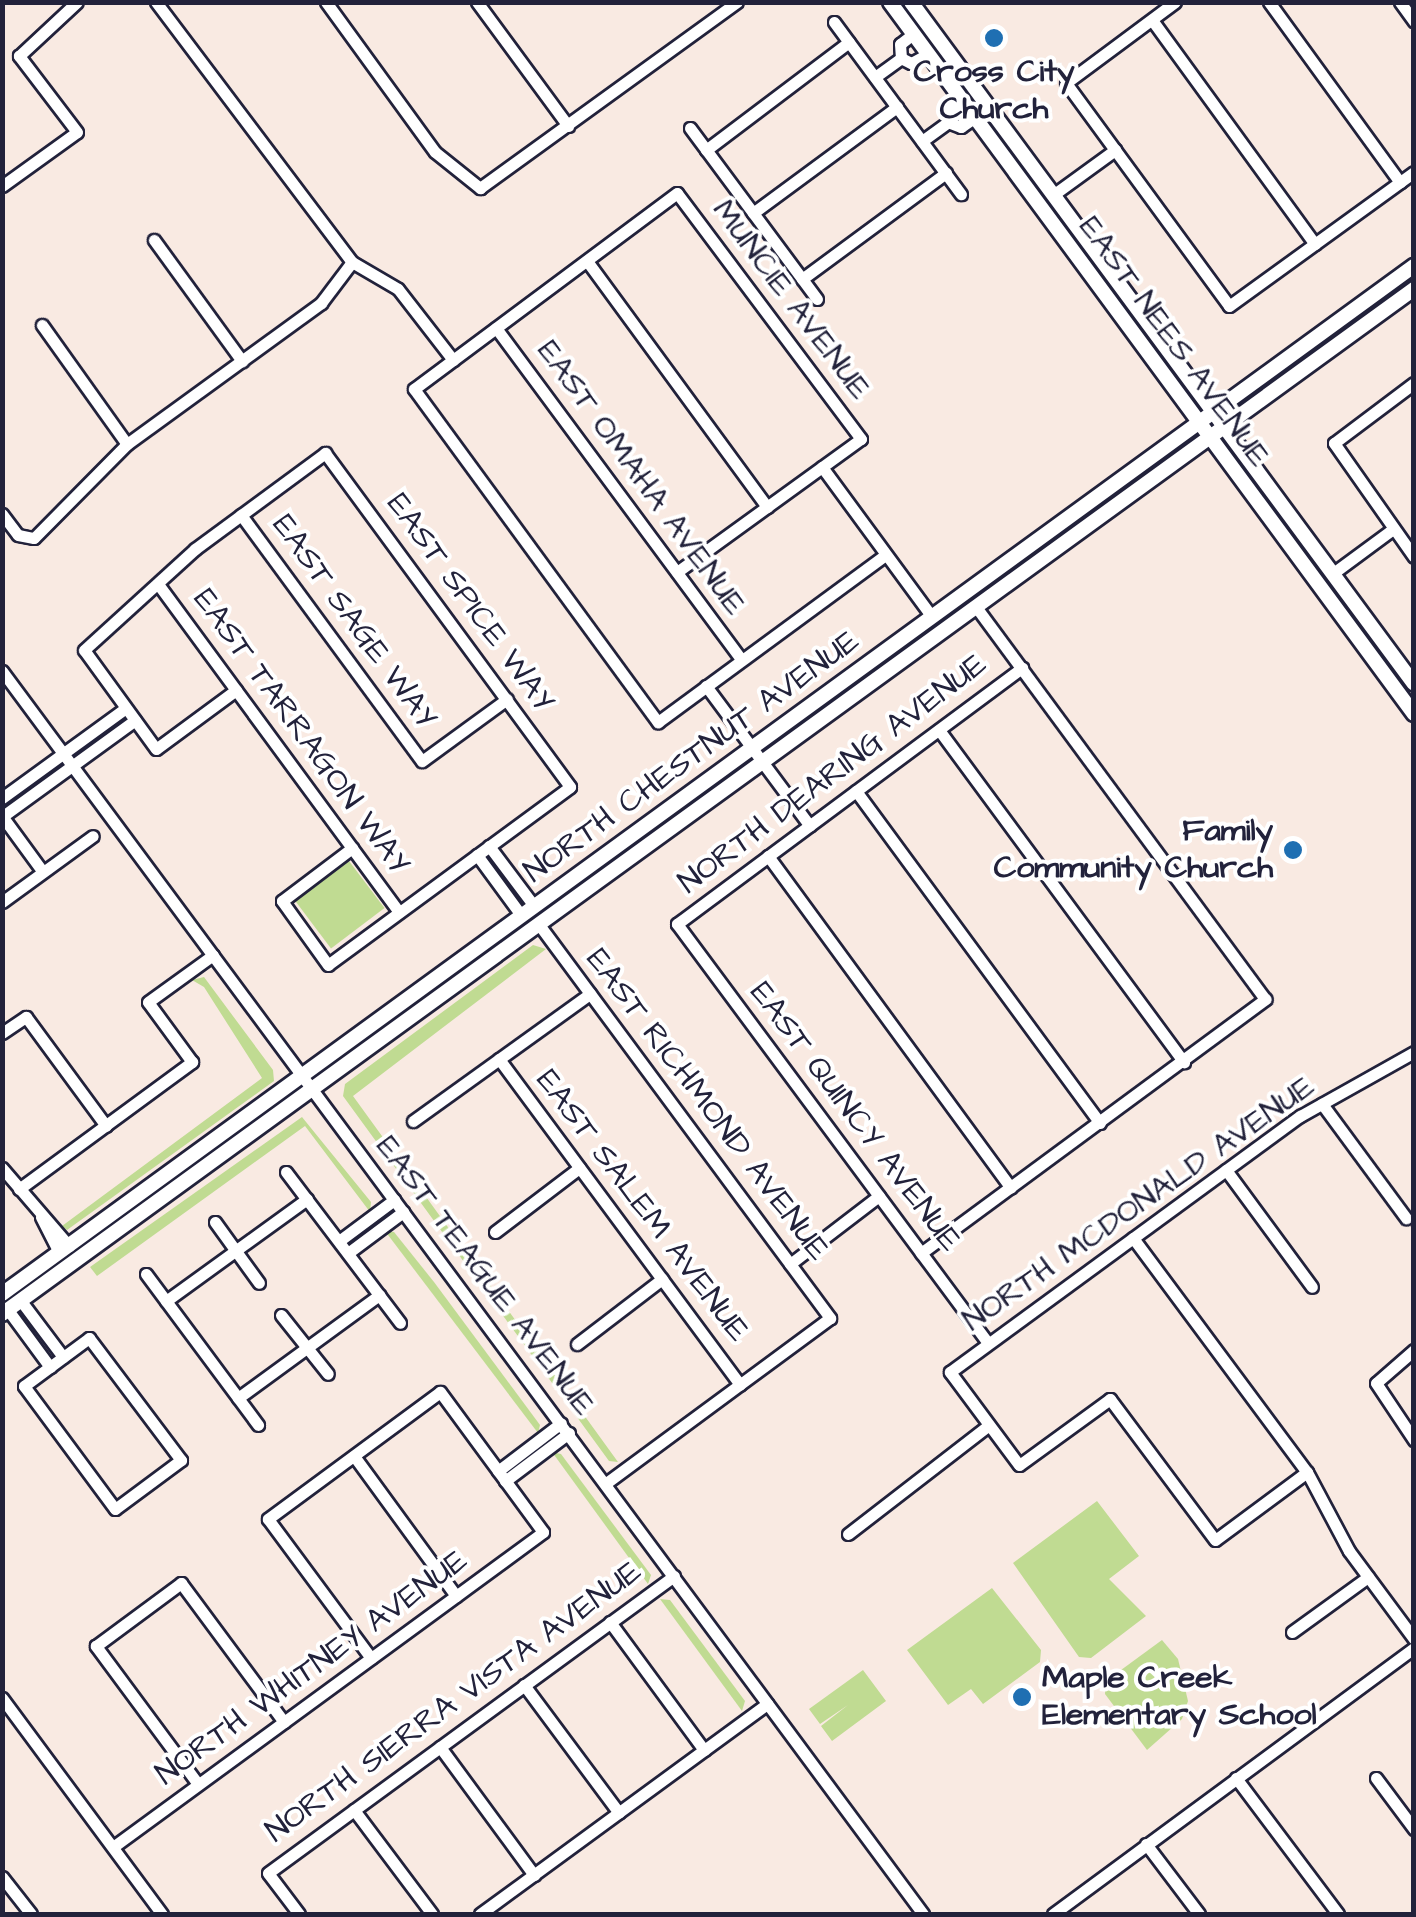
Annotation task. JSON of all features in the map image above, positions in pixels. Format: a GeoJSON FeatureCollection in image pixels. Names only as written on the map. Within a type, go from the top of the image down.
{"type":"FeatureCollection","features":[{"type":"Feature","properties":{"kind":"main road","name":"EAST NEES AVENUE"},"geometry":{"type":"LineString","coordinates":[[890,2],[1414,714]]}},
{"type":"Feature","properties":{"kind":"main road","name":"EAST NEES AVENUE"},"geometry":{"type":"LineString","coordinates":[[911,2],[1414,685]]}},
{"type":"Feature","properties":{"kind":"main road"},"geometry":{"type":"LineString","coordinates":[[974,118],[1002,141],[1038,190],[1053,195]]}},
{"type":"Feature","properties":{"kind":"main road","name":"NORTH CHESTNUT AVENUE"},"geometry":{"type":"LineString","coordinates":[[2,1294],[1414,266]]}},
{"type":"Feature","properties":{"kind":"main road","name":"NORTH CHESTNUT AVENUE"},"geometry":{"type":"LineString","coordinates":[[11,1308],[1414,288]]}},
{"type":"Feature","properties":{"kind":"main road"},"geometry":{"type":"LineString","coordinates":[[976,607],[998,570]]}},
{"type":"Feature","properties":{"kind":"main road"},"geometry":{"type":"LineString","coordinates":[[1328,598],[1342,601],[1385,660],[1414,685]]}},
{"type":"Feature","properties":{"kind":"main road"},"geometry":{"type":"LineString","coordinates":[[540,926],[539,914],[600,870],[642,827]]}},
{"type":"Feature","properties":{"kind":"main road"},"geometry":{"type":"LineString","coordinates":[[11,1308],[66,1260],[64,1249]]}},
{"type":"Feature","properties":{"kind":"street"},"geometry":{"type":"LineString","coordinates":[[2,186],[77,132],[19,56],[77,2]]}},
{"type":"Feature","properties":{"kind":"street"},"geometry":{"type":"LineString","coordinates":[[156,2],[352,262],[398,289],[453,360]]}},
{"type":"Feature","properties":{"kind":"street"},"geometry":{"type":"LineString","coordinates":[[326,2],[434,152],[480,188],[736,2]]}},
{"type":"Feature","properties":{"kind":"street"},"geometry":{"type":"LineString","coordinates":[[476,2],[568,126]]}},
{"type":"Feature","properties":{"kind":"street"},"geometry":{"type":"LineString","coordinates":[[1175,2],[1066,83],[1230,306],[1414,172]]}},
{"type":"Feature","properties":{"kind":"street"},"geometry":{"type":"LineString","coordinates":[[1269,2],[1400,182]]}},
{"type":"Feature","properties":{"kind":"street"},"geometry":{"type":"LineString","coordinates":[[1400,2],[1414,21]]}},
{"type":"Feature","properties":{"kind":"street"},"geometry":{"type":"LineString","coordinates":[[1152,20],[1315,244]]}},
{"type":"Feature","properties":{"kind":"street"},"geometry":{"type":"LineString","coordinates":[[834,22],[962,194]]}},
{"type":"Feature","properties":{"kind":"street"},"geometry":{"type":"LineString","coordinates":[[901,58],[900,44],[913,34]]}},
{"type":"Feature","properties":{"kind":"street"},"geometry":{"type":"LineString","coordinates":[[706,150],[849,42]]}},
{"type":"Feature","properties":{"kind":"street"},"geometry":{"type":"LineString","coordinates":[[901,58],[911,63],[928,54]]}},
{"type":"Feature","properties":{"kind":"street"},"geometry":{"type":"LineString","coordinates":[[875,77],[901,58]]}},
{"type":"Feature","properties":{"kind":"street"},"geometry":{"type":"LineString","coordinates":[[948,122],[947,110],[960,99]]}},
{"type":"Feature","properties":{"kind":"street"},"geometry":{"type":"LineString","coordinates":[[752,212],[896,106]]}},
{"type":"Feature","properties":{"kind":"street"},"geometry":{"type":"LineString","coordinates":[[948,122],[961,127],[974,118]]}},
{"type":"Feature","properties":{"kind":"street"},"geometry":{"type":"LineString","coordinates":[[922,141],[948,122]]}},
{"type":"Feature","properties":{"kind":"street"},"geometry":{"type":"LineString","coordinates":[[690,128],[817,299]]}},
{"type":"Feature","properties":{"kind":"street"},"geometry":{"type":"LineString","coordinates":[[1053,195],[1114,150]]}},
{"type":"Feature","properties":{"kind":"street"},"geometry":{"type":"LineString","coordinates":[[802,279],[946,173]]}},
{"type":"Feature","properties":{"kind":"street","name":"MUNCIE AVENUE"},"geometry":{"type":"LineString","coordinates":[[587,260],[677,194],[861,439],[822,467]]}},
{"type":"Feature","properties":{"kind":"street"},"geometry":{"type":"LineString","coordinates":[[154,240],[242,361]]}},
{"type":"Feature","properties":{"kind":"street"},"geometry":{"type":"LineString","coordinates":[[767,507],[587,260],[414,389],[658,722],[886,555]]}},
{"type":"Feature","properties":{"kind":"street"},"geometry":{"type":"LineString","coordinates":[[2,514],[26,540],[127,444],[321,303],[352,262]]}},
{"type":"Feature","properties":{"kind":"street"},"geometry":{"type":"LineString","coordinates":[[42,325],[127,444]]}},
{"type":"Feature","properties":{"kind":"street","name":"EAST OMAHA AVENUE"},"geometry":{"type":"LineString","coordinates":[[496,328],[742,660]]}},
{"type":"Feature","properties":{"kind":"street"},"geometry":{"type":"LineString","coordinates":[[1414,383],[1334,443],[1414,557]]}},
{"type":"Feature","properties":{"kind":"street","name":"EAST SPICE WAY"},"geometry":{"type":"LineString","coordinates":[[240,515],[325,453],[570,787],[489,846]]}},
{"type":"Feature","properties":{"kind":"street"},"geometry":{"type":"LineString","coordinates":[[677,572],[822,467],[932,617]]}},
{"type":"Feature","properties":{"kind":"street"},"geometry":{"type":"LineString","coordinates":[[236,690],[156,748],[84,650],[240,515]]}},
{"type":"Feature","properties":{"kind":"street","name":"EAST SAGE WAY"},"geometry":{"type":"LineString","coordinates":[[240,515],[422,761],[507,698]]}},
{"type":"Feature","properties":{"kind":"street"},"geometry":{"type":"LineString","coordinates":[[1332,574],[1393,530]]}},
{"type":"Feature","properties":{"kind":"street","name":"EAST TARRAGON WAY"},"geometry":{"type":"LineString","coordinates":[[158,584],[400,912]]}},
{"type":"Feature","properties":{"kind":"street"},"geometry":{"type":"LineString","coordinates":[[921,1253],[1265,999],[976,607]]}},
{"type":"Feature","properties":{"kind":"street","name":"NORTH DEARING AVENUE"},"geometry":{"type":"LineString","coordinates":[[677,924],[1022,668]]}},
{"type":"Feature","properties":{"kind":"street","name":"EAST TEAGUE AVENUE"},"geometry":{"type":"LineString","coordinates":[[2,671],[924,1914]]}},
{"type":"Feature","properties":{"kind":"street"},"geometry":{"type":"LineString","coordinates":[[706,686],[810,826]]}},
{"type":"Feature","properties":{"kind":"street"},"geometry":{"type":"LineString","coordinates":[[2,798],[126,708]]}},
{"type":"Feature","properties":{"kind":"street"},"geometry":{"type":"LineString","coordinates":[[44,872],[3,816],[136,720]]}},
{"type":"Feature","properties":{"kind":"street"},"geometry":{"type":"LineString","coordinates":[[939,730],[1184,1062]]}},
{"type":"Feature","properties":{"kind":"street"},"geometry":{"type":"LineString","coordinates":[[94,732],[103,744]]}},
{"type":"Feature","properties":{"kind":"street"},"geometry":{"type":"LineString","coordinates":[[27,780],[36,792]]}},
{"type":"Feature","properties":{"kind":"street"},"geometry":{"type":"LineString","coordinates":[[856,791],[1100,1124]]}},
{"type":"Feature","properties":{"kind":"street"},"geometry":{"type":"LineString","coordinates":[[2,902],[94,836]]}},
{"type":"Feature","properties":{"kind":"street"},"geometry":{"type":"LineString","coordinates":[[352,848],[282,901],[328,964],[489,846],[515,881],[527,910]]}},
{"type":"Feature","properties":{"kind":"street"},"geometry":{"type":"LineString","coordinates":[[477,855],[503,890],[527,910]]}},
{"type":"Feature","properties":{"kind":"street"},"geometry":{"type":"LineString","coordinates":[[768,856],[1011,1188]]}},
{"type":"Feature","properties":{"kind":"street"},"geometry":{"type":"LineString","coordinates":[[503,890],[515,881]]}},
{"type":"Feature","properties":{"kind":"street","name":"EAST QUINCY AVENUE"},"geometry":{"type":"LineString","coordinates":[[677,924],[988,1343]]}},
{"type":"Feature","properties":{"kind":"street","name":"EAST RICHMOND AVENUE"},"geometry":{"type":"LineString","coordinates":[[540,926],[830,1318],[740,1385]]}},
{"type":"Feature","properties":{"kind":"street"},"geometry":{"type":"LineString","coordinates":[[19,1188],[192,1062],[148,1002],[213,955]]}},
{"type":"Feature","properties":{"kind":"street"},"geometry":{"type":"LineString","coordinates":[[413,1121],[590,994]]}},
{"type":"Feature","properties":{"kind":"street"},"geometry":{"type":"LineString","coordinates":[[2,1034],[26,1016],[106,1126]]}},
{"type":"Feature","properties":{"kind":"street","name":"NORTH MCDONALD AVENUE"},"geometry":{"type":"LineString","coordinates":[[990,1425],[950,1372],[1226,1170],[1322,1104],[1414,1052]]}},
{"type":"Feature","properties":{"kind":"street","name":"EAST SALEM AVENUE"},"geometry":{"type":"LineString","coordinates":[[499,1059],[740,1385]]}},
{"type":"Feature","properties":{"kind":"street"},"geometry":{"type":"LineString","coordinates":[[1322,1104],[1406,1218]]}},
{"type":"Feature","properties":{"kind":"street"},"geometry":{"type":"LineString","coordinates":[[2,1168],[64,1249]]}},
{"type":"Feature","properties":{"kind":"street"},"geometry":{"type":"LineString","coordinates":[[495,1232],[579,1168]]}},
{"type":"Feature","properties":{"kind":"street"},"geometry":{"type":"LineString","coordinates":[[1226,1170],[1312,1287]]}},
{"type":"Feature","properties":{"kind":"street"},"geometry":{"type":"LineString","coordinates":[[286,1172],[400,1323]]}},
{"type":"Feature","properties":{"kind":"street"},"geometry":{"type":"LineString","coordinates":[[790,1264],[879,1196]]}},
{"type":"Feature","properties":{"kind":"street"},"geometry":{"type":"LineString","coordinates":[[166,1301],[307,1200]]}},
{"type":"Feature","properties":{"kind":"street"},"geometry":{"type":"LineString","coordinates":[[339,1241],[394,1200]]}},
{"type":"Feature","properties":{"kind":"street"},"geometry":{"type":"LineString","coordinates":[[348,1253],[403,1212]]}},
{"type":"Feature","properties":{"kind":"street"},"geometry":{"type":"LineString","coordinates":[[215,1222],[259,1283]]}},
{"type":"Feature","properties":{"kind":"street"},"geometry":{"type":"LineString","coordinates":[[361,1225],[370,1236]]}},
{"type":"Feature","properties":{"kind":"street"},"geometry":{"type":"LineString","coordinates":[[1133,1238],[1306,1472],[1368,1577],[1414,1639]]}},
{"type":"Feature","properties":{"kind":"street"},"geometry":{"type":"LineString","coordinates":[[146,1274],[258,1426]]}},
{"type":"Feature","properties":{"kind":"street"},"geometry":{"type":"LineString","coordinates":[[577,1344],[662,1279]]}},
{"type":"Feature","properties":{"kind":"street"},"geometry":{"type":"LineString","coordinates":[[238,1398],[379,1295]]}},
{"type":"Feature","properties":{"kind":"street"},"geometry":{"type":"LineString","coordinates":[[11,1308],[46,1335],[62,1358]]}},
{"type":"Feature","properties":{"kind":"street"},"geometry":{"type":"LineString","coordinates":[[11,1308],[50,1367]]}},
{"type":"Feature","properties":{"kind":"street"},"geometry":{"type":"LineString","coordinates":[[281,1315],[328,1374]]}},
{"type":"Feature","properties":{"kind":"street"},"geometry":{"type":"LineString","coordinates":[[34,1345],[46,1335]]}},
{"type":"Feature","properties":{"kind":"street"},"geometry":{"type":"LineString","coordinates":[[89,1338],[180,1460],[115,1509],[24,1386],[50,1367],[89,1338]]}},
{"type":"Feature","properties":{"kind":"street"},"geometry":{"type":"LineString","coordinates":[[1414,1350],[1376,1383],[1414,1440]]}},
{"type":"Feature","properties":{"kind":"street"},"geometry":{"type":"LineString","coordinates":[[606,1483],[740,1385]]}},
{"type":"Feature","properties":{"kind":"street"},"geometry":{"type":"LineString","coordinates":[[371,1658],[268,1519],[440,1392],[501,1476],[565,1428]]}},
{"type":"Feature","properties":{"kind":"street"},"geometry":{"type":"LineString","coordinates":[[848,1534],[990,1425],[1019,1465],[1110,1399],[1215,1540],[1306,1472]]}},
{"type":"Feature","properties":{"kind":"street"},"geometry":{"type":"LineString","coordinates":[[354,1456],[456,1596]]}},
{"type":"Feature","properties":{"kind":"street","name":"NORTH WHITNEY AVENUE"},"geometry":{"type":"LineString","coordinates":[[113,1847],[543,1532],[501,1476]]}},
{"type":"Feature","properties":{"kind":"street","name":"NORTH SIERRA VISTA AVENUE"},"geometry":{"type":"LineString","coordinates":[[298,1914],[268,1873],[674,1576]]}},
{"type":"Feature","properties":{"kind":"street"},"geometry":{"type":"LineString","coordinates":[[1292,1632],[1368,1577]]}},
{"type":"Feature","properties":{"kind":"street"},"geometry":{"type":"LineString","coordinates":[[198,1784],[96,1646],[181,1583],[284,1722]]}},
{"type":"Feature","properties":{"kind":"street"},"geometry":{"type":"LineString","coordinates":[[610,1622],[704,1750]]}},
{"type":"Feature","properties":{"kind":"street"},"geometry":{"type":"LineString","coordinates":[[1053,1914],[1414,1648]]}},
{"type":"Feature","properties":{"kind":"street"},"geometry":{"type":"LineString","coordinates":[[524,1685],[619,1812]]}},
{"type":"Feature","properties":{"kind":"street"},"geometry":{"type":"LineString","coordinates":[[480,1914],[768,1704]]}},
{"type":"Feature","properties":{"kind":"street"},"geometry":{"type":"LineString","coordinates":[[5,1707],[162,1914]]}},
{"type":"Feature","properties":{"kind":"street"},"geometry":{"type":"LineString","coordinates":[[440,1747],[534,1875]]}},
{"type":"Feature","properties":{"kind":"street"},"geometry":{"type":"LineString","coordinates":[[1236,1778],[1338,1914]]}},
{"type":"Feature","properties":{"kind":"street"},"geometry":{"type":"LineString","coordinates":[[1376,1778],[1414,1829]]}},
{"type":"Feature","properties":{"kind":"street"},"geometry":{"type":"LineString","coordinates":[[354,1810],[432,1914]]}},
{"type":"Feature","properties":{"kind":"street"},"geometry":{"type":"LineString","coordinates":[[1146,1844],[1199,1914]]}},
{"type":"Feature","properties":{"kind":"street"},"geometry":{"type":"LineString","coordinates":[[2,1877],[31,1914]]}},
{"type":"Feature","properties":{"kind":"green space"},"geometry":{"type":"Polygon","coordinates":[[[349,861],[385,908],[331,948],[295,901],[349,861]]]}},
{"type":"Feature","properties":{"kind":"green space"},"geometry":{"type":"Polygon","coordinates":[[[533,945],[546,949],[353,1096],[618,1462],[609,1461],[343,1096],[345,1084],[533,945]]]}},
{"type":"Feature","properties":{"kind":"green space"},"geometry":{"type":"Polygon","coordinates":[[[204,977],[273,1070],[274,1081],[67,1230],[62,1226],[262,1078],[204,987],[192,980],[204,977]]]}},
{"type":"Feature","properties":{"kind":"green space"},"geometry":{"type":"Polygon","coordinates":[[[302,1117],[371,1202],[370,1212],[305,1126],[97,1276],[90,1267],[302,1117]]]}},
{"type":"Feature","properties":{"kind":"green space"},"geometry":{"type":"Polygon","coordinates":[[[385,1231],[394,1232],[434,1282],[540,1425],[538,1433],[385,1231]]]}},
{"type":"Feature","properties":{"kind":"green space"},"geometry":{"type":"Polygon","coordinates":[[[552,1452],[561,1454],[651,1575],[648,1584],[552,1452]]]}},
{"type":"Feature","properties":{"kind":"green space"},"geometry":{"type":"Polygon","coordinates":[[[1097,1501],[1139,1556],[1109,1579],[1146,1616],[1091,1658],[1079,1657],[1013,1563],[1097,1501]]]}},
{"type":"Feature","properties":{"kind":"green space"},"geometry":{"type":"Polygon","coordinates":[[[992,1588],[1041,1650],[1040,1662],[983,1704],[971,1689],[948,1705],[907,1650],[992,1588]]]}},
{"type":"Feature","properties":{"kind":"green space"},"geometry":{"type":"Polygon","coordinates":[[[660,1599],[670,1600],[745,1701],[742,1711],[660,1599]]]}},
{"type":"Feature","properties":{"kind":"green space"},"geometry":{"type":"Polygon","coordinates":[[[1162,1640],[1178,1659],[1188,1701],[1182,1719],[1147,1750],[1105,1694],[1106,1681],[1162,1640]]]}},
{"type":"Feature","properties":{"kind":"green space"},"geometry":{"type":"Polygon","coordinates":[[[863,1670],[886,1701],[832,1741],[821,1726],[848,1705],[820,1724],[809,1709],[863,1670]]]}},
{"type":"Feature","properties":{"kind":"place","name":"Cross City Church"},"geometry":{"type":"Point","coordinates":[994,38]}},
{"type":"Feature","properties":{"kind":"place","name":"Family Community Church"},"geometry":{"type":"Point","coordinates":[1293,850]}},
{"type":"Feature","properties":{"kind":"place","name":"Maple Creek Elementary School"},"geometry":{"type":"Point","coordinates":[1022,1697]}}]}
